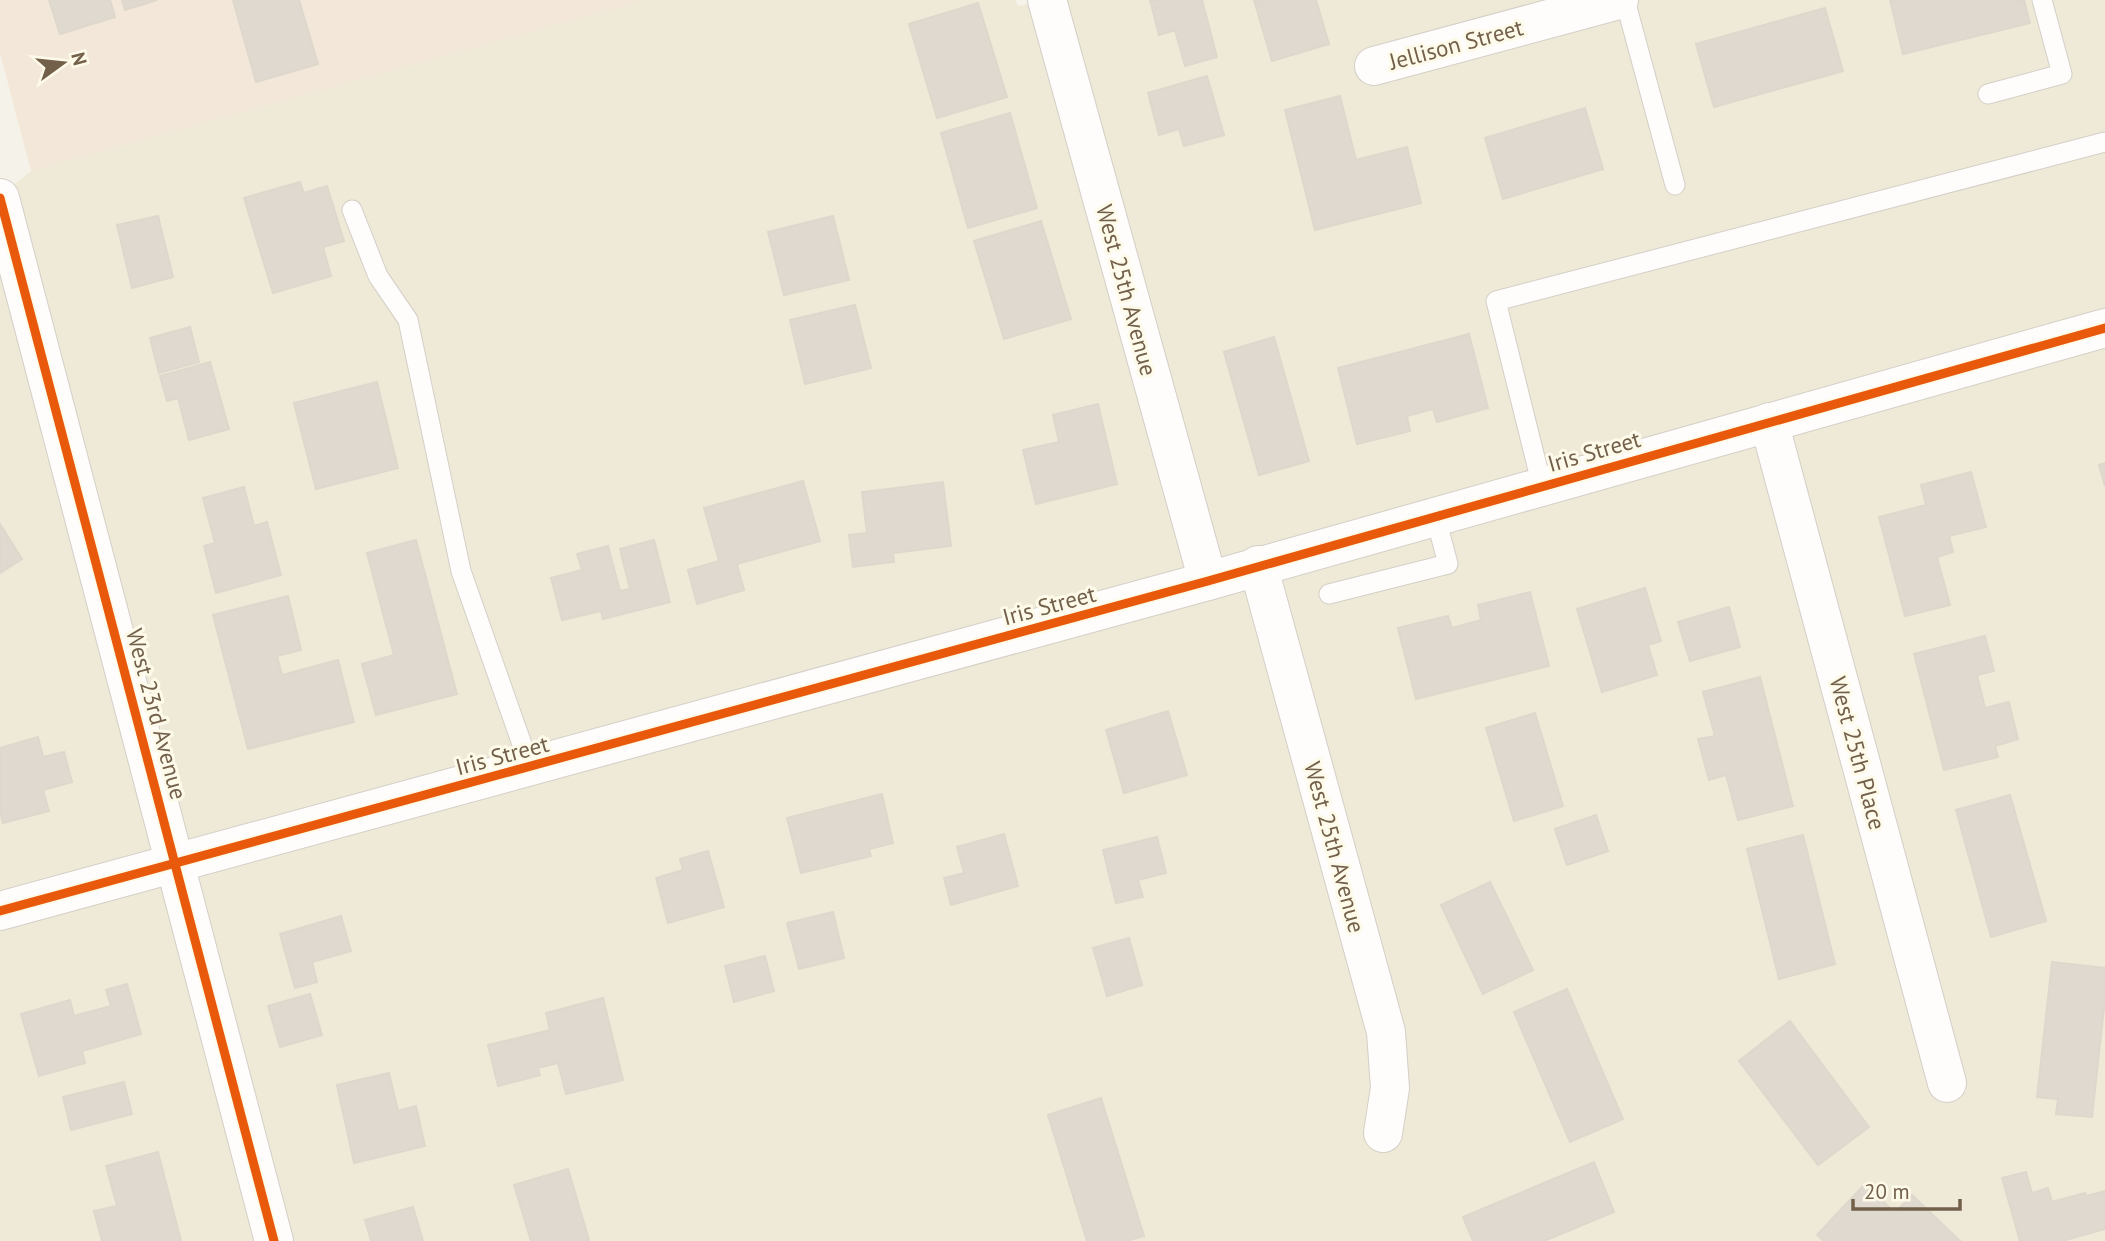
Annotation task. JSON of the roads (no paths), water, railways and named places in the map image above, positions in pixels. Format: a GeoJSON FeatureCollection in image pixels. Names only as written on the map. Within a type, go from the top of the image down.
{"type":"FeatureCollection","features":[{"type":"Feature","properties":{"kind":"street","name":"West 25th Avenue"},"geometry":{"type":"LineString","coordinates":[[1047,0],[1208,581]]}},
{"type":"Feature","properties":{"kind":"street","name":"Jellison Street"},"geometry":{"type":"LineString","coordinates":[[1374,66],[1622,0]]}},
{"type":"Feature","properties":{"kind":"street","name":"West 23rd Avenue"},"geometry":{"type":"LineString","coordinates":[[0,198],[274,1241]]}},
{"type":"Feature","properties":{"kind":"street","name":"Iris Street"},"geometry":{"type":"LineString","coordinates":[[0,911],[1208,581],[2105,328]]}},
{"type":"Feature","properties":{"kind":"street","name":"West 25th Place"},"geometry":{"type":"LineString","coordinates":[[1769,422],[1947,1083]]}},
{"type":"Feature","properties":{"kind":"street","name":"West 25th Avenue"},"geometry":{"type":"LineString","coordinates":[[1258,565],[1386,1032],[1390,1088],[1383,1133]]}},
{"type":"Feature","properties":{"kind":"lane"},"geometry":{"type":"LineString","coordinates":[[1622,0],[1675,185]]}},
{"type":"Feature","properties":{"kind":"lane"},"geometry":{"type":"LineString","coordinates":[[1988,94],[2062,74],[2042,0]]}},
{"type":"Feature","properties":{"kind":"lane"},"geometry":{"type":"LineString","coordinates":[[1542,486],[1496,301],[2105,142]]}},
{"type":"Feature","properties":{"kind":"lane"},"geometry":{"type":"LineString","coordinates":[[352,210],[378,276],[408,320],[461,571],[530,767]]}},
{"type":"Feature","properties":{"kind":"lane"},"geometry":{"type":"LineString","coordinates":[[1329,594],[1448,564],[1436,515]]}}]}
